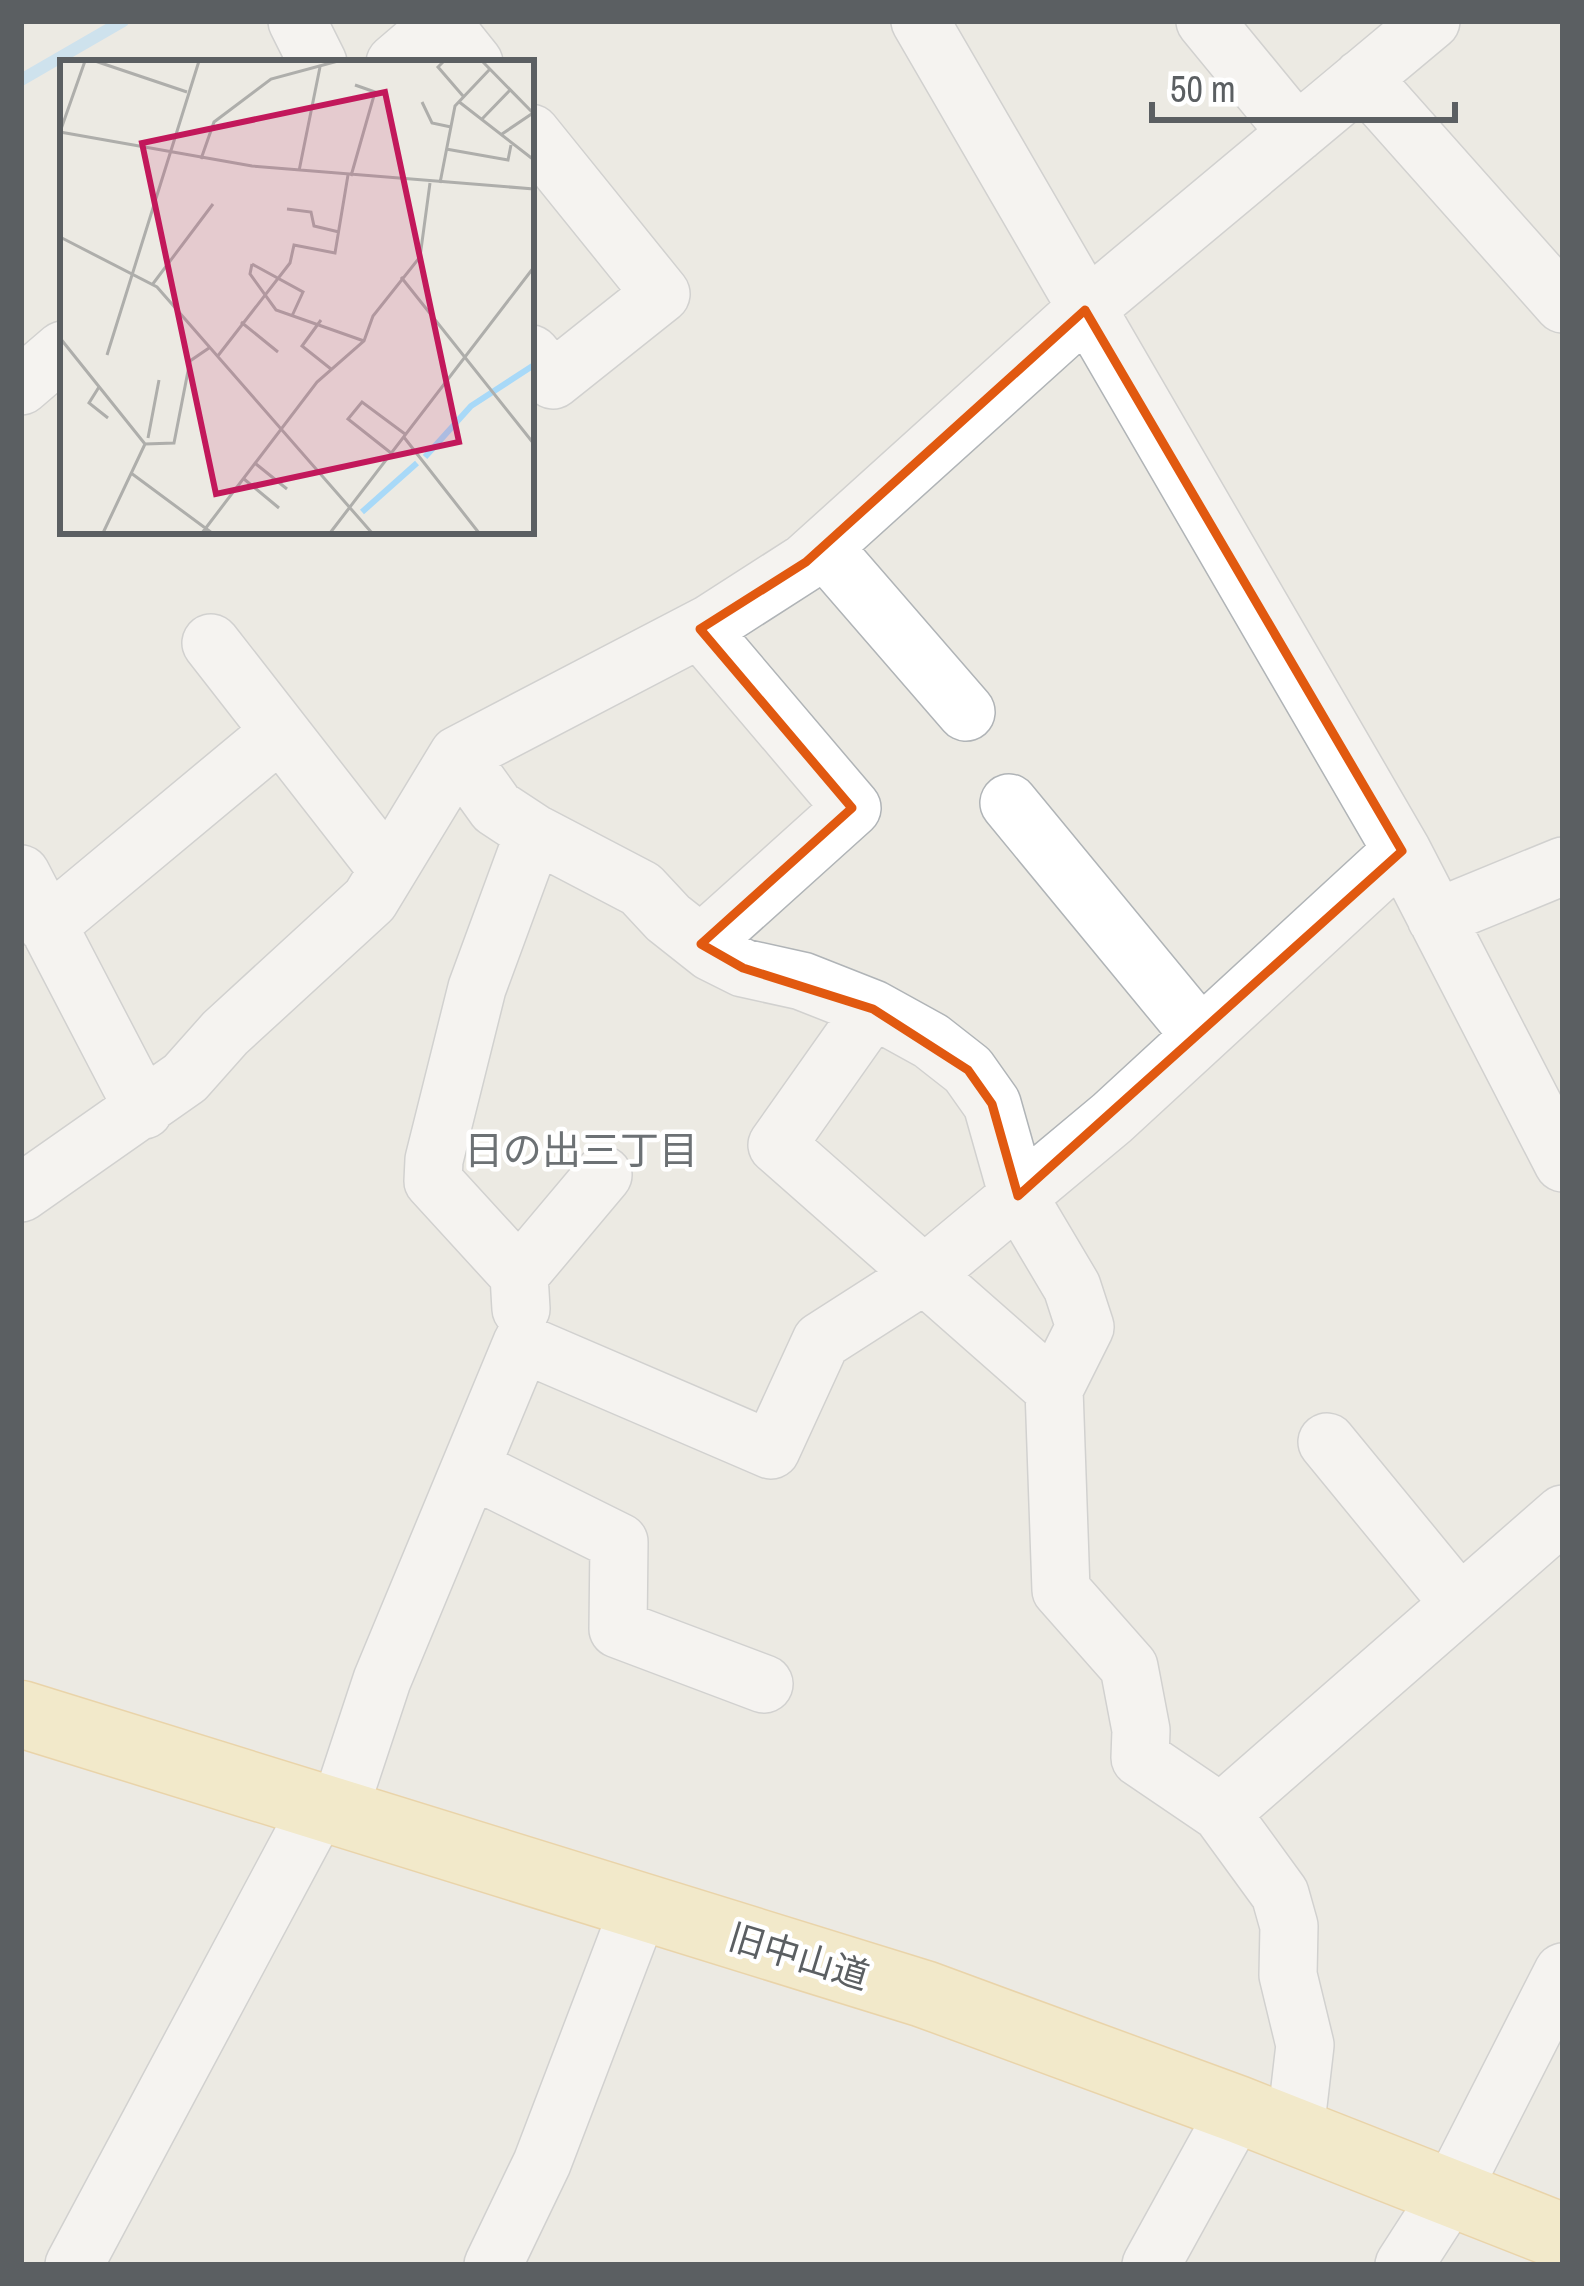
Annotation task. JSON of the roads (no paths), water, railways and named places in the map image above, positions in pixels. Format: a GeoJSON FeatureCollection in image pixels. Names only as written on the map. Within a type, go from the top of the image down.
{"type":"FeatureCollection","features":[{"type":"Feature","properties":{"kind":"main road","name":"旧中山道"},"geometry":{"type":"LineString","coordinates":[[21,1714],[924,1994],[1266,2120],[1563,2237]]}},
{"type":"Feature","properties":{"kind":"street"},"geometry":{"type":"LineString","coordinates":[[297,21],[316,60]]}},
{"type":"Feature","properties":{"kind":"street"},"geometry":{"type":"LineString","coordinates":[[920,21],[1402,851],[1563,1163]]}},
{"type":"Feature","properties":{"kind":"street"},"geometry":{"type":"LineString","coordinates":[[1205,21],[1297,133]]}},
{"type":"Feature","properties":{"kind":"street"},"geometry":{"type":"LineString","coordinates":[[401,60],[453,36]]}},
{"type":"Feature","properties":{"kind":"street"},"geometry":{"type":"LineString","coordinates":[[21,1193],[185,1078],[225,1033],[370,900],[458,755],[700,629],[823,547],[1085,310],[1297,133],[1388,43],[1563,304]]}},
{"type":"Feature","properties":{"kind":"street"},"geometry":{"type":"LineString","coordinates":[[534,137],[661,294],[553,380],[534,358]]}},
{"type":"Feature","properties":{"kind":"street"},"geometry":{"type":"LineString","coordinates":[[21,386],[60,353]]}},
{"type":"Feature","properties":{"kind":"street"},"geometry":{"type":"LineString","coordinates":[[823,547],[966,712]]}},
{"type":"Feature","properties":{"kind":"street"},"geometry":{"type":"LineString","coordinates":[[700,629],[852,808],[701,944]]}},
{"type":"Feature","properties":{"kind":"street"},"geometry":{"type":"LineString","coordinates":[[211,643],[388,870]]}},
{"type":"Feature","properties":{"kind":"street"},"geometry":{"type":"LineString","coordinates":[[47,926],[280,732]]}},
{"type":"Feature","properties":{"kind":"street"},"geometry":{"type":"LineString","coordinates":[[458,755],[496,808],[641,889],[701,944],[743,968],[802,981],[874,1009],[931,1041],[968,1070],[992,1104],[1018,1196],[1072,1287],[1085,1327],[1054,1389],[1060,1590],[1129,1667],[1142,1730],[1140,1758],[1221,1813],[1280,1894],[1289,1926],[1288,1975],[1305,2045],[1266,2120],[1151,2265]]}},
{"type":"Feature","properties":{"kind":"street"},"geometry":{"type":"LineString","coordinates":[[1009,803],[1201,1036]]}},
{"type":"Feature","properties":{"kind":"street"},"geometry":{"type":"LineString","coordinates":[[74,2265],[328,1810],[522,1343],[519,1275],[433,1181],[477,988],[534,833]]}},
{"type":"Feature","properties":{"kind":"street"},"geometry":{"type":"LineString","coordinates":[[522,1343],[771,1450],[821,1340],[924,1275],[1018,1196],[1402,851]]}},
{"type":"Feature","properties":{"kind":"street"},"geometry":{"type":"LineString","coordinates":[[1436,918],[1563,866]]}},
{"type":"Feature","properties":{"kind":"street"},"geometry":{"type":"LineString","coordinates":[[21,874],[144,1109]]}},
{"type":"Feature","properties":{"kind":"street"},"geometry":{"type":"LineString","coordinates":[[874,1009],[777,1145],[1054,1389]]}},
{"type":"Feature","properties":{"kind":"street"},"geometry":{"type":"LineString","coordinates":[[519,1275],[603,1175]]}},
{"type":"Feature","properties":{"kind":"street"},"geometry":{"type":"LineString","coordinates":[[1327,1442],[1460,1604]]}},
{"type":"Feature","properties":{"kind":"street"},"geometry":{"type":"LineString","coordinates":[[470,1468],[619,1542],[618,1629],[764,1684]]}},
{"type":"Feature","properties":{"kind":"street"},"geometry":{"type":"LineString","coordinates":[[1221,1813],[1563,1514]]}},
{"type":"Feature","properties":{"kind":"street"},"geometry":{"type":"LineString","coordinates":[[493,2265],[542,2163],[640,1906]]}},
{"type":"Feature","properties":{"kind":"street"},"geometry":{"type":"LineString","coordinates":[[1404,2265],[1451,2192],[1560,1986]]}},
{"type":"Feature","properties":{"kind":"waterway"},"geometry":{"type":"LineString","coordinates":[[21,80],[123,21]]}},
{"type":"Feature","properties":{"kind":"district","name":"日の出三丁目"},"geometry":{"type":"Point","coordinates":[581,1150]}}]}
